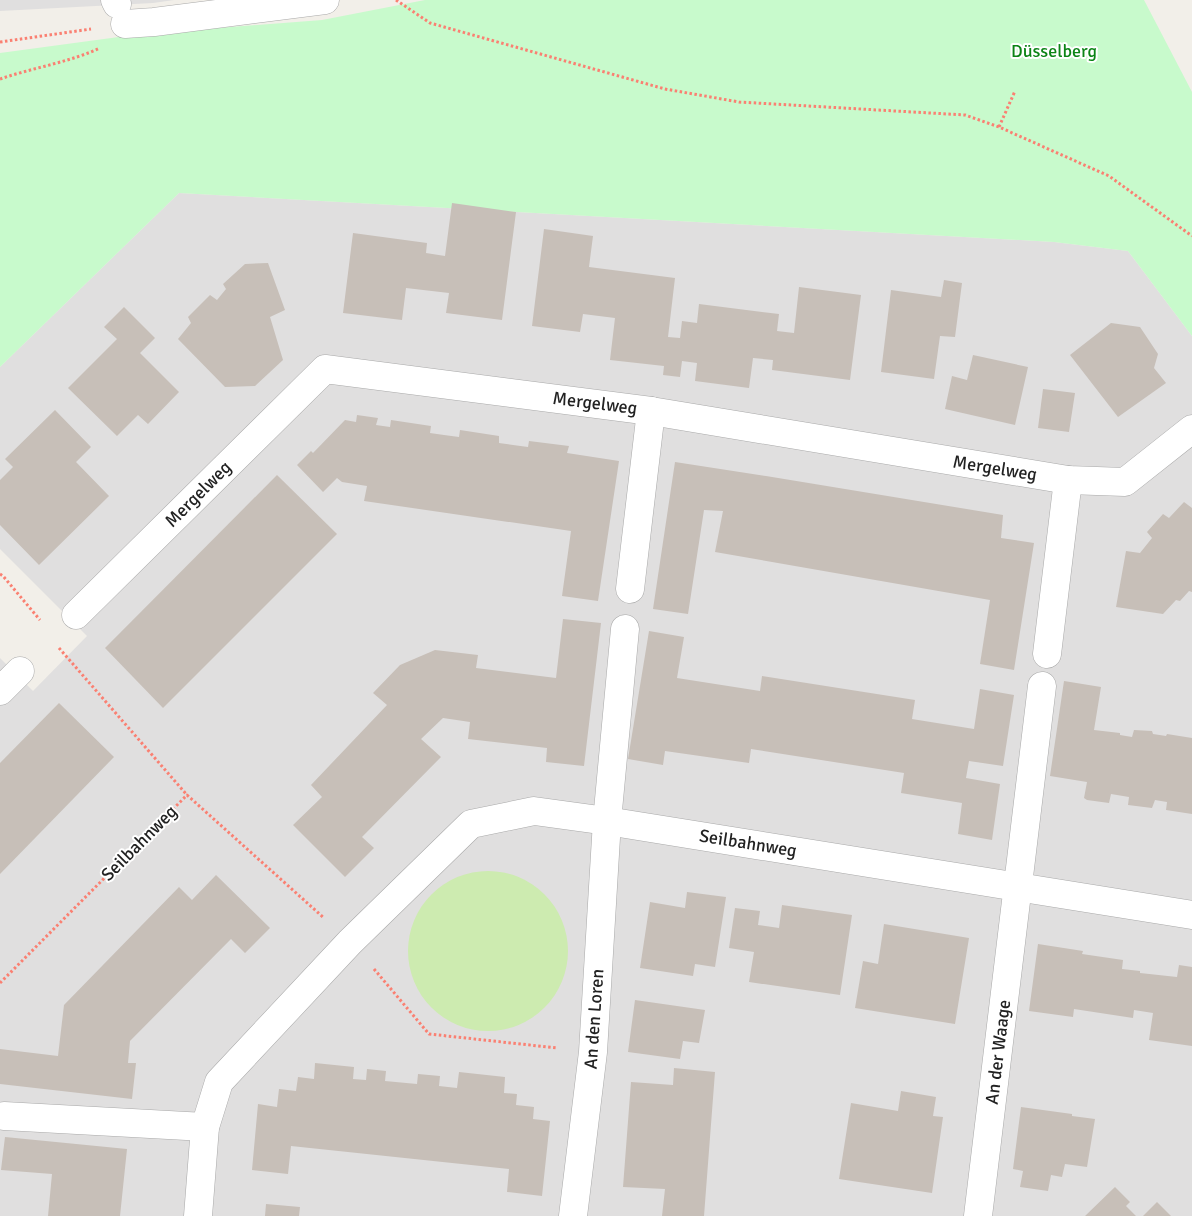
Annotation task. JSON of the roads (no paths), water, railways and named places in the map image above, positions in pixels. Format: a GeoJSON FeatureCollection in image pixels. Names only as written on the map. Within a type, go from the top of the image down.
{"type":"FeatureCollection","features":[{"type":"Feature","properties":{"kind":"street"},"geometry":{"type":"LineString","coordinates":[[119,9],[154,22],[325,0]]}},
{"type":"Feature","properties":{"kind":"street","name":"Mergelweg"},"geometry":{"type":"LineString","coordinates":[[76,615],[325,369],[651,410],[1068,480],[1125,482],[1192,429]]}},
{"type":"Feature","properties":{"kind":"street"},"geometry":{"type":"LineString","coordinates":[[630,589],[651,410]]}},
{"type":"Feature","properties":{"kind":"street"},"geometry":{"type":"LineString","coordinates":[[1047,654],[1068,480]]}},
{"type":"Feature","properties":{"kind":"street","name":"An den Loren"},"geometry":{"type":"LineString","coordinates":[[573,1216],[593,1052],[607,821],[625,629]]}},
{"type":"Feature","properties":{"kind":"street"},"geometry":{"type":"LineString","coordinates":[[0,691],[20,671]]}},
{"type":"Feature","properties":{"kind":"street","name":"An der Waage"},"geometry":{"type":"LineString","coordinates":[[978,1216],[1042,686]]}},
{"type":"Feature","properties":{"kind":"street","name":"Seilbahnweg"},"geometry":{"type":"LineString","coordinates":[[198,1216],[204,1126],[219,1082],[350,942],[471,824],[534,811],[607,821],[1192,915]]}},
{"type":"Feature","properties":{"kind":"street"},"geometry":{"type":"LineString","coordinates":[[4,1116],[204,1126]]}},
{"type":"Feature","properties":{"kind":"park label","name":"Düsselberg"},"geometry":{"type":"Point","coordinates":[1054,51]}}]}
